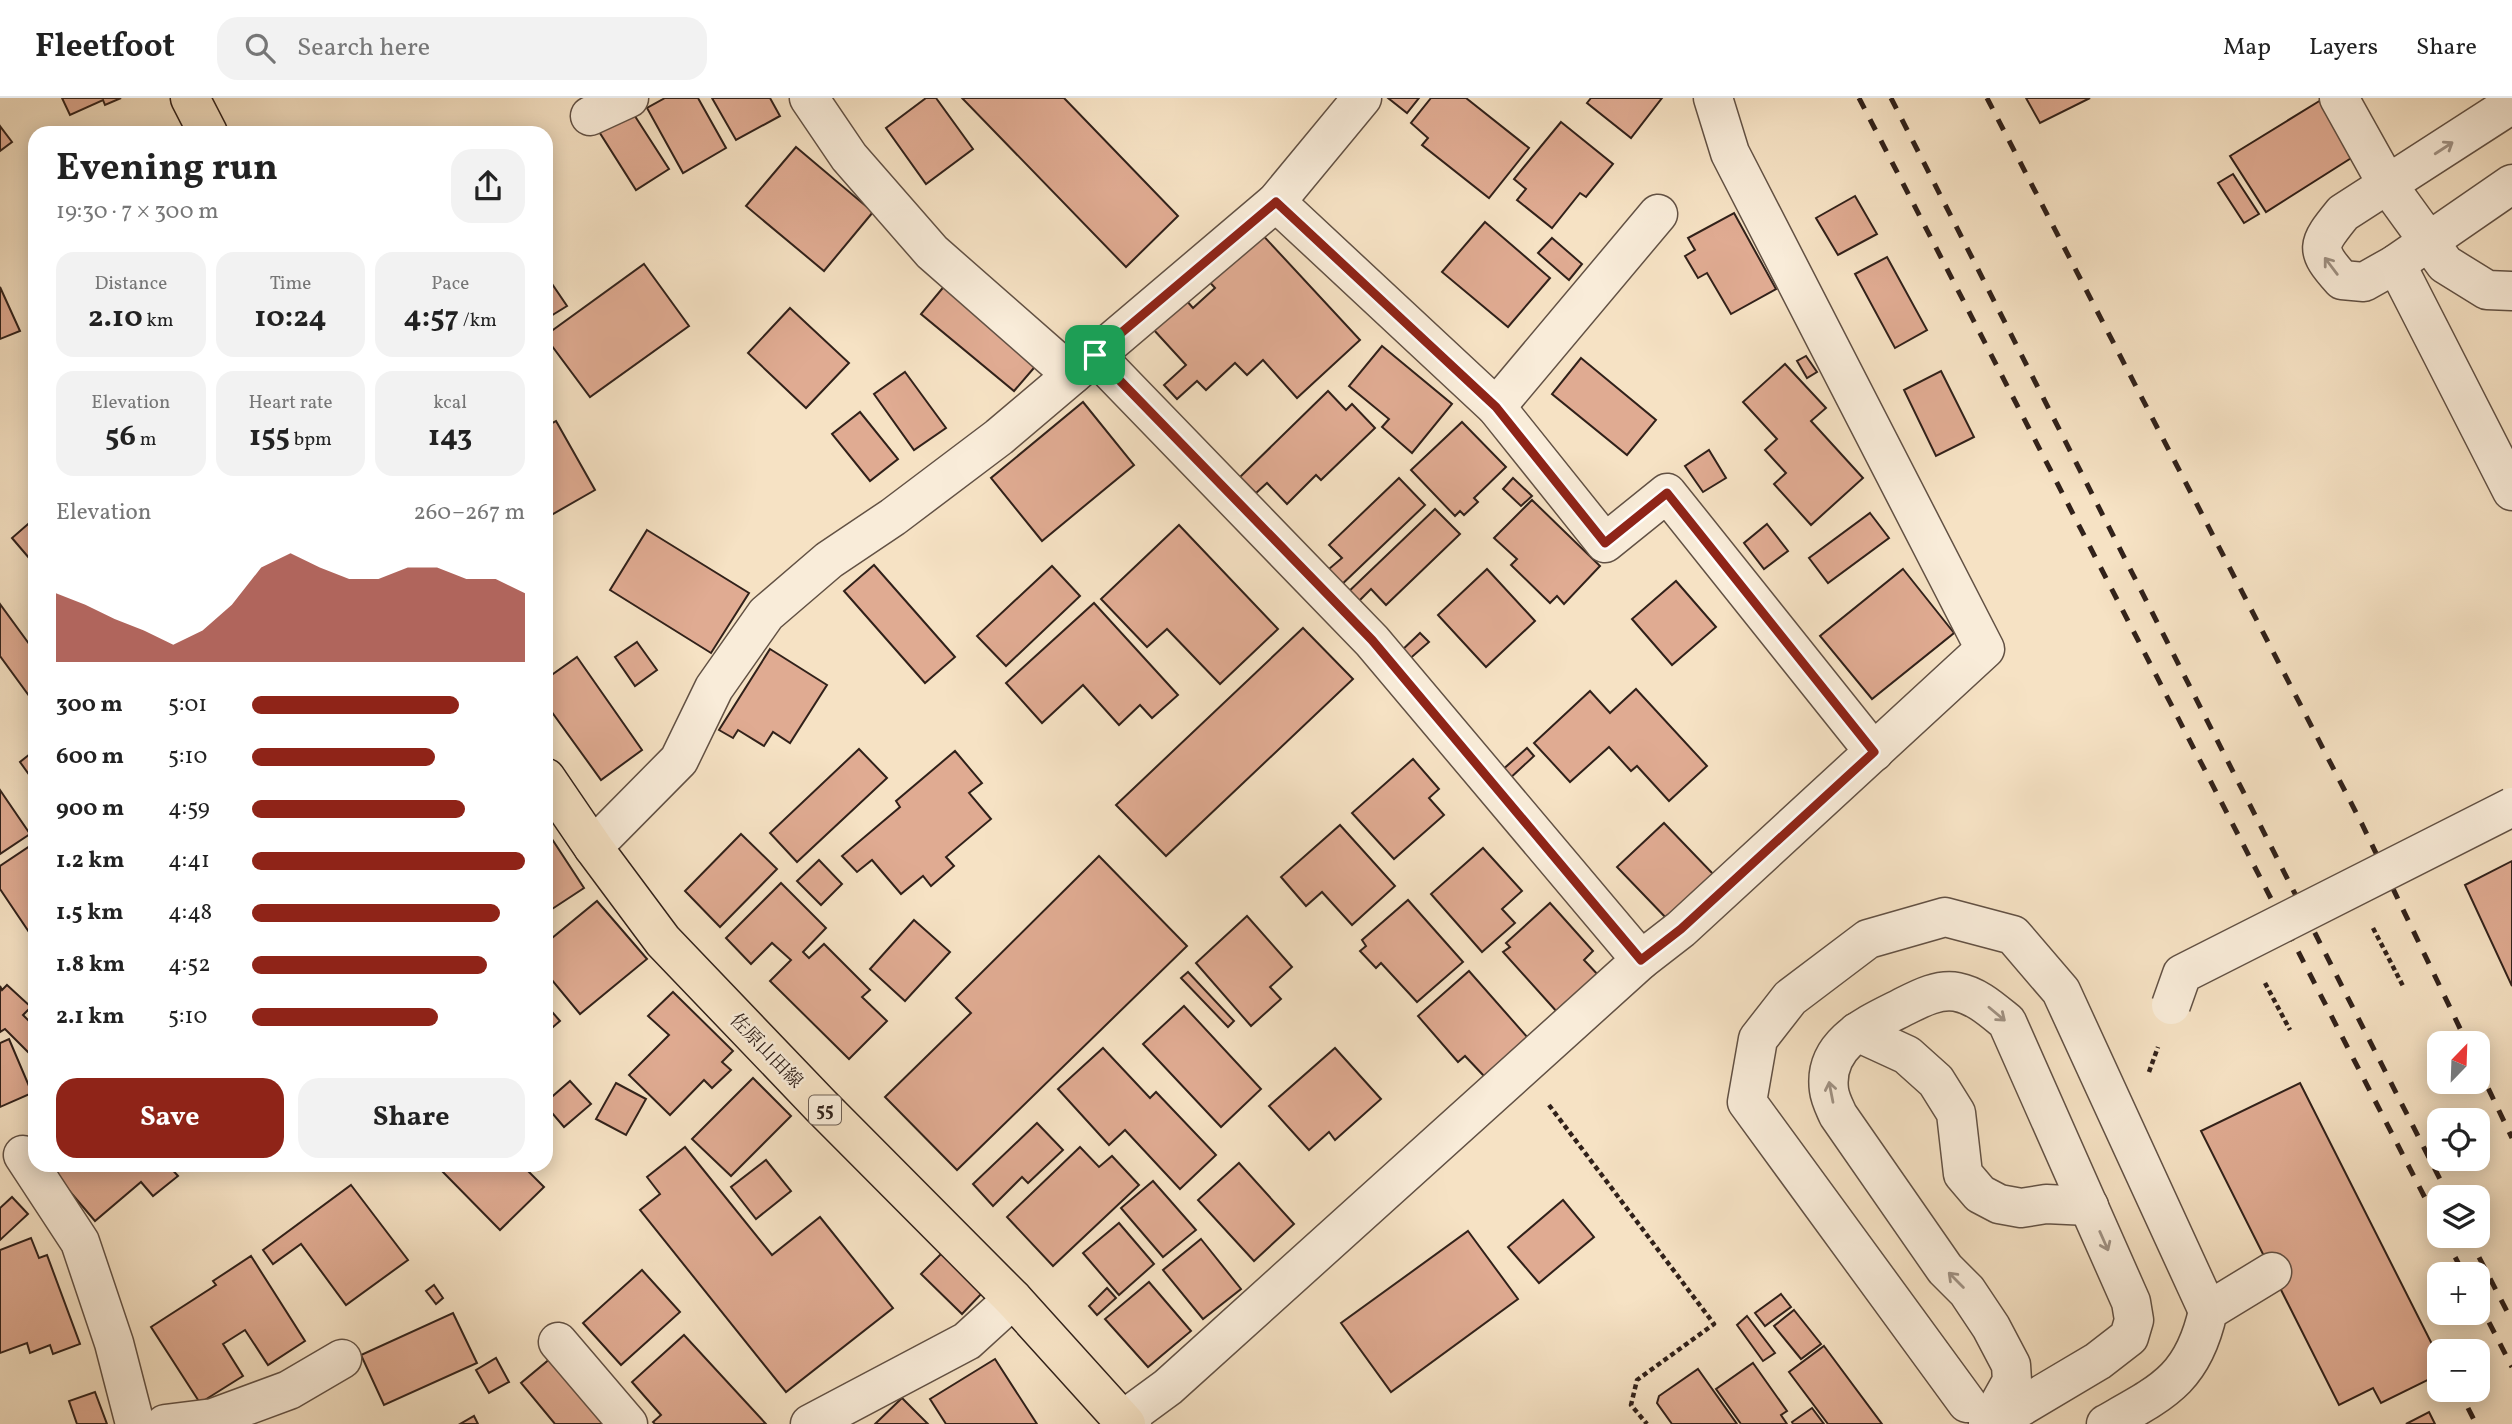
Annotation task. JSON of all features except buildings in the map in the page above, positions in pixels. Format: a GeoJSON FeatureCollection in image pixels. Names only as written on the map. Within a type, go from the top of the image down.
{"type":"FeatureCollection","features":[{"type":"Feature","properties":{"kind":"main road"},"geometry":{"type":"LineString","coordinates":[[190,98],[204,126]]}},
{"type":"Feature","properties":{"kind":"main road","name":"佐原山田線"},"geometry":{"type":"LineString","coordinates":[[553,788],[663,941],[821,1106],[1013,1299],[1127,1423]]}},
{"type":"Feature","properties":{"kind":"street"},"geometry":{"type":"LineString","coordinates":[[590,116],[629,98]]}},
{"type":"Feature","properties":{"kind":"street"},"geometry":{"type":"LineString","coordinates":[[809,98],[849,157],[932,252],[1083,365],[1372,640],[1641,960]]}},
{"type":"Feature","properties":{"kind":"street"},"geometry":{"type":"LineString","coordinates":[[593,847],[679,760],[714,688],[766,614],[829,561],[893,517],[999,437],[1276,202],[1362,98]]}},
{"type":"Feature","properties":{"kind":"street"},"geometry":{"type":"LineString","coordinates":[[1127,1423],[1641,960],[1681,929],[1985,649],[1730,153],[1713,98]]}},
{"type":"Feature","properties":{"kind":"street"},"geometry":{"type":"LineString","coordinates":[[2339,98],[2387,184],[2445,264],[2487,290],[2512,291]]}},
{"type":"Feature","properties":{"kind":"street"},"geometry":{"type":"LineString","coordinates":[[2512,104],[2343,213],[2328,231],[2322,245],[2324,259],[2342,280],[2364,282],[2396,264],[2512,184]]}},
{"type":"Feature","properties":{"kind":"street"},"geometry":{"type":"LineString","coordinates":[[1276,202],[1496,407],[1605,543],[1667,493],[1874,752]]}},
{"type":"Feature","properties":{"kind":"street"},"geometry":{"type":"LineString","coordinates":[[1496,407],[1658,214]]}},
{"type":"Feature","properties":{"kind":"street"},"geometry":{"type":"LineString","coordinates":[[2396,264],[2512,491]]}},
{"type":"Feature","properties":{"kind":"street"},"geometry":{"type":"LineString","coordinates":[[2171,1006],[2182,974],[2512,807]]}},
{"type":"Feature","properties":{"kind":"street"},"geometry":{"type":"LineString","coordinates":[[1983,1417],[1747,1102],[1758,1039],[1790,998],[1868,939],[1945,917],[2013,935],[2061,991],[2129,1116],[2208,1311],[2202,1339],[2184,1371],[2159,1393],[2106,1424]]}},
{"type":"Feature","properties":{"kind":"street"},"geometry":{"type":"LineString","coordinates":[[1955,991],[1983,1002],[2007,1022],[2131,1302],[2134,1320],[2129,1337],[2085,1368],[1983,1417],[2012,1381],[2011,1365],[1991,1327],[1967,1291],[1945,1269],[1838,1115],[1829,1092],[1829,1074],[1840,1046],[1857,1031],[1926,996],[1955,991]]}},
{"type":"Feature","properties":{"kind":"street"},"geometry":{"type":"LineString","coordinates":[[1857,1031],[1906,1055],[1936,1081],[1956,1114],[1964,1174],[1980,1194],[1999,1204],[2021,1208],[2046,1204],[2089,1206]]}},
{"type":"Feature","properties":{"kind":"street"},"geometry":{"type":"LineString","coordinates":[[31,1172],[80,1242],[114,1343],[135,1424]]}},
{"type":"Feature","properties":{"kind":"street"},"geometry":{"type":"LineString","coordinates":[[2208,1311],[2272,1272]]}},
{"type":"Feature","properties":{"kind":"street"},"geometry":{"type":"LineString","coordinates":[[810,1424],[967,1341],[1013,1299]]}},
{"type":"Feature","properties":{"kind":"street"},"geometry":{"type":"LineString","coordinates":[[1991,1327],[2013,1350],[2033,1363],[2049,1368],[2085,1368]]}},
{"type":"Feature","properties":{"kind":"street"},"geometry":{"type":"LineString","coordinates":[[558,1342],[628,1424]]}},
{"type":"Feature","properties":{"kind":"street"},"geometry":{"type":"LineString","coordinates":[[165,1424],[213,1418],[276,1395],[342,1359]]}},
{"type":"Feature","properties":{"kind":"path"},"geometry":{"type":"LineString","coordinates":[[2372,927],[2403,986]]}},
{"type":"Feature","properties":{"kind":"path"},"geometry":{"type":"LineString","coordinates":[[2265,982],[2290,1030]]}},
{"type":"Feature","properties":{"kind":"path"},"geometry":{"type":"LineString","coordinates":[[2129,1116],[2171,1006]]}},
{"type":"Feature","properties":{"kind":"path"},"geometry":{"type":"LineString","coordinates":[[1521,1068],[1714,1324],[1637,1380],[1631,1405],[1647,1424]]}},
{"type":"Feature","properties":{"kind":"railway"},"geometry":{"type":"LineString","coordinates":[[1859,98],[2427,1202]]}},
{"type":"Feature","properties":{"kind":"railway"},"geometry":{"type":"LineString","coordinates":[[1891,98],[2443,1185]]}},
{"type":"Feature","properties":{"kind":"railway"},"geometry":{"type":"LineString","coordinates":[[1987,98],[2362,824],[2461,1031]]}},
{"type":"Feature","properties":{"kind":"railway"},"geometry":{"type":"LineString","coordinates":[[2490,1092],[2512,1138]]}},
{"type":"Feature","properties":{"kind":"railway"},"geometry":{"type":"LineString","coordinates":[[2450,1248],[2458,1262]]}},
{"type":"Feature","properties":{"kind":"railway"},"geometry":{"type":"LineString","coordinates":[[2474,1248],[2512,1321]]}},
{"type":"Feature","properties":{"kind":"railway"},"geometry":{"type":"LineString","coordinates":[[2490,1324],[2512,1367]]}},
{"type":"Feature","properties":{"kind":"railway"},"geometry":{"type":"LineString","coordinates":[[2468,1408],[2476,1424]]}},
{"type":"Feature","properties":{"kind":"route"},"geometry":{"type":"LineString","coordinates":[[1276,202],[1496,407],[1605,543],[1667,493],[1874,752],[1681,929],[1641,960],[1372,640],[1095,355],[1276,202]]}}]}
